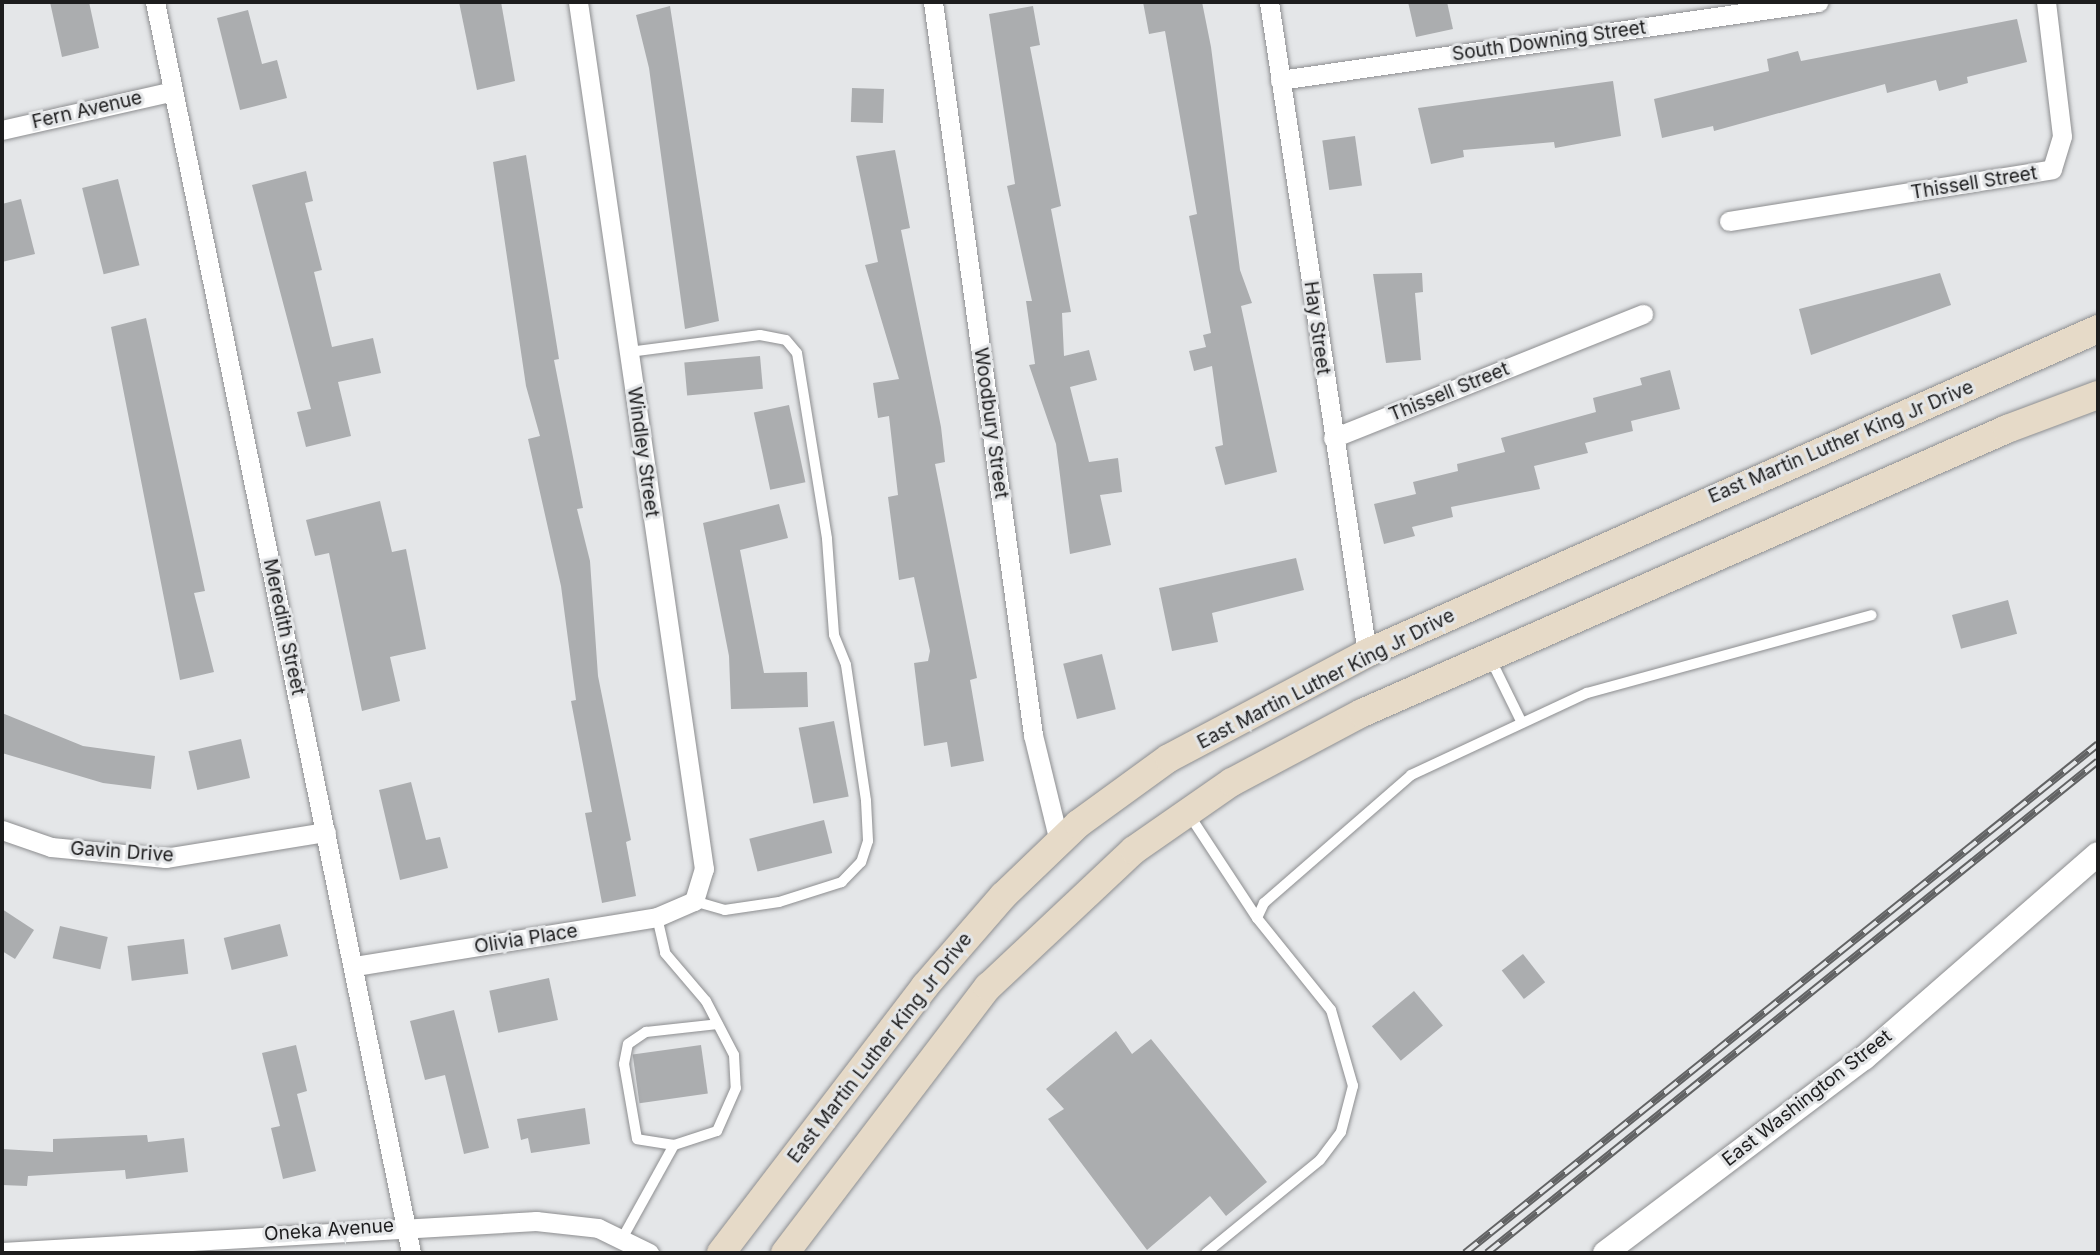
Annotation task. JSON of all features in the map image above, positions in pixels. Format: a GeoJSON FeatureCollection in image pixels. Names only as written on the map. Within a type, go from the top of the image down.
{"type":"FeatureCollection","features":[{"type":"Feature","properties":{"kind":"main road","name":"East Martin Luther King Jr Drive"},"geometry":{"type":"LineString","coordinates":[[721,1253],[925,986],[1059,842],[1169,758],[1367,653],[2098,329]]}},
{"type":"Feature","properties":{"kind":"main road"},"geometry":{"type":"LineString","coordinates":[[785,1253],[988,987],[1064,910],[1187,813],[1362,713],[2098,395]]}},
{"type":"Feature","properties":{"kind":"street","name":"Meredith Street"},"geometry":{"type":"LineString","coordinates":[[155,2],[355,966],[411,1253]]}},
{"type":"Feature","properties":{"kind":"street","name":"Windley Street"},"geometry":{"type":"LineString","coordinates":[[578,2],[704,869],[694,901]]}},
{"type":"Feature","properties":{"kind":"street","name":"Woodbury Street"},"geometry":{"type":"LineString","coordinates":[[933,2],[1033,735],[1059,842]]}},
{"type":"Feature","properties":{"kind":"street","name":"Hay Street"},"geometry":{"type":"LineString","coordinates":[[1269,2],[1367,653]]}},
{"type":"Feature","properties":{"kind":"street","name":"South Downing Street"},"geometry":{"type":"LineString","coordinates":[[1280,80],[1818,2]]}},
{"type":"Feature","properties":{"kind":"street","name":"Thissell Street"},"geometry":{"type":"LineString","coordinates":[[1729,221],[2052,169],[2062,136],[2046,2]]}},
{"type":"Feature","properties":{"kind":"street","name":"Fern Avenue"},"geometry":{"type":"LineString","coordinates":[[2,130],[173,91]]}},
{"type":"Feature","properties":{"kind":"street","name":"Thissell Street"},"geometry":{"type":"LineString","coordinates":[[1334,438],[1643,314]]}},
{"type":"Feature","properties":{"kind":"street","name":"Gavin Drive"},"geometry":{"type":"LineString","coordinates":[[2,830],[51,847],[164,858],[326,832]]}},
{"type":"Feature","properties":{"kind":"street","name":"East Washington Street"},"geometry":{"type":"LineString","coordinates":[[1605,1253],[1864,1058],[2098,854]]}},
{"type":"Feature","properties":{"kind":"street","name":"Olivia Place"},"geometry":{"type":"LineString","coordinates":[[355,966],[657,917],[694,901]]}},
{"type":"Feature","properties":{"kind":"street","name":"Oneka Avenue"},"geometry":{"type":"LineString","coordinates":[[2,1252],[405,1226],[536,1221],[598,1228],[623,1237],[649,1253]]}},
{"type":"Feature","properties":{"kind":"lane"},"geometry":{"type":"LineString","coordinates":[[629,352],[760,335],[786,340],[797,353],[827,539],[834,635],[846,665],[866,801],[868,841],[861,862],[842,881],[779,902],[725,910],[694,901]]}},
{"type":"Feature","properties":{"kind":"lane"},"geometry":{"type":"LineString","coordinates":[[1257,918],[1264,903],[1411,775],[1522,723],[1649,672],[1872,615]]}},
{"type":"Feature","properties":{"kind":"lane"},"geometry":{"type":"LineString","coordinates":[[1489,657],[1522,723]]}},
{"type":"Feature","properties":{"kind":"lane"},"geometry":{"type":"LineString","coordinates":[[1187,813],[1257,918],[1331,1010],[1353,1086],[1341,1132],[1320,1160],[1206,1253]]}},
{"type":"Feature","properties":{"kind":"lane"},"geometry":{"type":"LineString","coordinates":[[657,917],[665,953],[718,1024],[734,1055],[736,1088],[717,1130],[674,1145],[637,1139],[624,1064],[628,1044],[646,1032],[718,1024]]}},
{"type":"Feature","properties":{"kind":"lane"},"geometry":{"type":"LineString","coordinates":[[623,1237],[674,1145]]}},
{"type":"Feature","properties":{"kind":"building"},"geometry":{"type":"Polygon","coordinates":[[[50,2],[89,2],[99,48],[62,57],[50,2]]]}},
{"type":"Feature","properties":{"kind":"building"},"geometry":{"type":"Polygon","coordinates":[[[459,2],[501,2],[515,81],[477,90],[459,2]]]}},
{"type":"Feature","properties":{"kind":"building"},"geometry":{"type":"Polygon","coordinates":[[[1143,2],[1202,2],[1211,47],[1240,270],[1252,303],[1241,306],[1277,472],[1225,485],[1215,447],[1223,445],[1212,366],[1194,371],[1189,351],[1206,347],[1203,335],[1211,333],[1189,216],[1197,214],[1165,31],[1149,34],[1143,2]]]}},
{"type":"Feature","properties":{"kind":"building"},"geometry":{"type":"Polygon","coordinates":[[[1408,2],[1447,2],[1453,29],[1416,37],[1408,2]]]}},
{"type":"Feature","properties":{"kind":"building"},"geometry":{"type":"Polygon","coordinates":[[[670,6],[719,321],[685,329],[649,68],[636,15],[670,6]]]}},
{"type":"Feature","properties":{"kind":"building"},"geometry":{"type":"Polygon","coordinates":[[[1033,6],[1040,45],[1030,47],[1061,206],[1051,209],[1071,312],[1062,313],[1064,356],[1089,350],[1097,380],[1070,387],[1089,462],[1118,458],[1122,492],[1100,495],[1111,545],[1070,554],[1056,444],[1029,365],[1035,364],[1026,301],[1032,301],[1007,186],[1015,184],[989,14],[1033,6]]]}},
{"type":"Feature","properties":{"kind":"building"},"geometry":{"type":"Polygon","coordinates":[[[248,10],[262,64],[277,60],[287,98],[240,110],[217,18],[248,10]]]}},
{"type":"Feature","properties":{"kind":"building"},"geometry":{"type":"Polygon","coordinates":[[[2017,19],[2027,62],[1967,77],[1968,83],[1939,91],[1936,80],[1887,93],[1885,84],[1714,131],[1713,126],[1662,138],[1654,99],[1769,71],[1767,59],[1798,51],[1801,61],[2017,19]]]}},
{"type":"Feature","properties":{"kind":"building"},"geometry":{"type":"Polygon","coordinates":[[[1613,81],[1621,136],[1555,148],[1554,142],[1463,150],[1464,157],[1431,164],[1418,108],[1613,81]]]}},
{"type":"Feature","properties":{"kind":"building"},"geometry":{"type":"Polygon","coordinates":[[[852,88],[884,89],[883,123],[851,122],[852,88]]]}},
{"type":"Feature","properties":{"kind":"building"},"geometry":{"type":"Polygon","coordinates":[[[1355,136],[1362,186],[1329,190],[1322,141],[1355,136]]]}},
{"type":"Feature","properties":{"kind":"building"},"geometry":{"type":"Polygon","coordinates":[[[895,150],[910,228],[901,230],[941,427],[945,462],[935,464],[977,678],[970,680],[984,761],[951,767],[947,742],[924,746],[914,663],[928,661],[930,651],[914,577],[899,580],[888,497],[898,495],[889,416],[878,418],[873,383],[899,379],[865,265],[878,262],[856,156],[895,150]]]}},
{"type":"Feature","properties":{"kind":"building"},"geometry":{"type":"Polygon","coordinates":[[[526,155],[559,359],[554,360],[583,508],[577,509],[590,561],[598,676],[631,840],[626,842],[636,896],[602,903],[585,813],[592,812],[571,701],[576,700],[561,586],[528,439],[540,436],[526,386],[493,162],[526,155]]]}},
{"type":"Feature","properties":{"kind":"building"},"geometry":{"type":"Polygon","coordinates":[[[306,171],[313,201],[305,203],[322,270],[314,272],[332,347],[373,338],[381,373],[338,382],[351,436],[306,447],[297,412],[311,409],[252,185],[306,171]]]}},
{"type":"Feature","properties":{"kind":"building"},"geometry":{"type":"Polygon","coordinates":[[[118,179],[140,265],[104,274],[82,188],[118,179]]]}},
{"type":"Feature","properties":{"kind":"building"},"geometry":{"type":"Polygon","coordinates":[[[21,199],[35,254],[2,262],[2,204],[21,199]]]}},
{"type":"Feature","properties":{"kind":"building"},"geometry":{"type":"Polygon","coordinates":[[[1422,273],[1423,292],[1415,293],[1421,360],[1386,363],[1373,274],[1422,273]]]}},
{"type":"Feature","properties":{"kind":"building"},"geometry":{"type":"Polygon","coordinates":[[[1940,273],[1951,305],[1811,355],[1799,309],[1940,273]]]}},
{"type":"Feature","properties":{"kind":"building"},"geometry":{"type":"Polygon","coordinates":[[[146,318],[205,591],[194,593],[214,672],[180,680],[111,327],[146,318]]]}},
{"type":"Feature","properties":{"kind":"building"},"geometry":{"type":"Polygon","coordinates":[[[760,356],[763,389],[687,395],[684,363],[760,356]]]}},
{"type":"Feature","properties":{"kind":"building"},"geometry":{"type":"Polygon","coordinates":[[[1670,370],[1680,409],[1631,421],[1633,431],[1585,443],[1588,453],[1534,466],[1540,489],[1451,507],[1453,517],[1412,527],[1415,536],[1384,544],[1374,504],[1416,494],[1413,482],[1458,471],[1457,464],[1505,452],[1501,438],[1596,412],[1593,398],[1642,385],[1640,378],[1670,370]]]}},
{"type":"Feature","properties":{"kind":"building"},"geometry":{"type":"Polygon","coordinates":[[[789,405],[805,482],[770,490],[754,412],[789,405]]]}},
{"type":"Feature","properties":{"kind":"building"},"geometry":{"type":"Polygon","coordinates":[[[380,501],[392,552],[406,549],[426,649],[390,657],[400,701],[362,711],[329,553],[315,556],[306,520],[380,501]]]}},
{"type":"Feature","properties":{"kind":"building"},"geometry":{"type":"Polygon","coordinates":[[[779,504],[788,538],[740,550],[764,673],[807,672],[808,707],[731,709],[729,656],[703,523],[779,504]]]}},
{"type":"Feature","properties":{"kind":"building"},"geometry":{"type":"Polygon","coordinates":[[[1296,558],[1304,590],[1212,613],[1218,642],[1172,651],[1159,588],[1296,558]]]}},
{"type":"Feature","properties":{"kind":"building"},"geometry":{"type":"Polygon","coordinates":[[[2008,600],[2017,634],[1961,649],[1952,615],[2008,600]]]}},
{"type":"Feature","properties":{"kind":"building"},"geometry":{"type":"Polygon","coordinates":[[[1102,654],[1116,709],[1077,719],[1063,664],[1102,654]]]}},
{"type":"Feature","properties":{"kind":"building"},"geometry":{"type":"Polygon","coordinates":[[[2,713],[83,746],[155,756],[151,789],[103,783],[2,753],[2,713]]]}},
{"type":"Feature","properties":{"kind":"building"},"geometry":{"type":"Polygon","coordinates":[[[834,721],[849,797],[813,803],[799,728],[834,721]]]}},
{"type":"Feature","properties":{"kind":"building"},"geometry":{"type":"Polygon","coordinates":[[[241,739],[250,778],[197,790],[188,751],[241,739]]]}},
{"type":"Feature","properties":{"kind":"building"},"geometry":{"type":"Polygon","coordinates":[[[411,782],[426,840],[440,837],[448,868],[400,880],[379,790],[411,782]]]}},
{"type":"Feature","properties":{"kind":"building"},"geometry":{"type":"Polygon","coordinates":[[[824,820],[832,853],[758,872],[749,839],[824,820]]]}},
{"type":"Feature","properties":{"kind":"building"},"geometry":{"type":"Polygon","coordinates":[[[2,909],[34,930],[15,959],[2,951],[2,909]]]}},
{"type":"Feature","properties":{"kind":"building"},"geometry":{"type":"Polygon","coordinates":[[[280,924],[288,956],[232,970],[224,938],[280,924]]]}},
{"type":"Feature","properties":{"kind":"building"},"geometry":{"type":"Polygon","coordinates":[[[60,926],[108,937],[100,969],[53,958],[60,926]]]}},
{"type":"Feature","properties":{"kind":"building"},"geometry":{"type":"Polygon","coordinates":[[[184,939],[188,974],[132,981],[127,946],[184,939]]]}},
{"type":"Feature","properties":{"kind":"building"},"geometry":{"type":"Polygon","coordinates":[[[1523,954],[1545,982],[1524,999],[1502,971],[1523,954]]]}},
{"type":"Feature","properties":{"kind":"building"},"geometry":{"type":"Polygon","coordinates":[[[549,978],[558,1020],[498,1033],[489,991],[549,978]]]}},
{"type":"Feature","properties":{"kind":"building"},"geometry":{"type":"Polygon","coordinates":[[[1414,991],[1443,1025],[1401,1061],[1372,1026],[1414,991]]]}},
{"type":"Feature","properties":{"kind":"building"},"geometry":{"type":"Polygon","coordinates":[[[454,1010],[489,1148],[464,1154],[445,1075],[425,1080],[410,1021],[454,1010]]]}},
{"type":"Feature","properties":{"kind":"building"},"geometry":{"type":"Polygon","coordinates":[[[1116,1031],[1132,1054],[1151,1039],[1267,1182],[1226,1216],[1210,1196],[1147,1250],[1048,1119],[1064,1109],[1046,1089],[1116,1031]]]}},
{"type":"Feature","properties":{"kind":"building"},"geometry":{"type":"Polygon","coordinates":[[[296,1045],[307,1091],[297,1094],[316,1171],[283,1179],[271,1128],[280,1126],[262,1053],[296,1045]]]}},
{"type":"Feature","properties":{"kind":"building"},"geometry":{"type":"Polygon","coordinates":[[[701,1045],[708,1094],[639,1103],[633,1055],[701,1045]]]}},
{"type":"Feature","properties":{"kind":"building"},"geometry":{"type":"Polygon","coordinates":[[[585,1108],[590,1144],[531,1153],[528,1138],[521,1140],[517,1119],[585,1108]]]}},
{"type":"Feature","properties":{"kind":"building"},"geometry":{"type":"Polygon","coordinates":[[[147,1135],[148,1142],[184,1138],[188,1172],[126,1179],[125,1170],[28,1176],[27,1186],[2,1185],[2,1149],[53,1152],[53,1139],[147,1135]]]}},
{"type":"Feature","properties":{"kind":"railway"},"geometry":{"type":"LineString","coordinates":[[1465,1253],[2098,744]]}},
{"type":"Feature","properties":{"kind":"railway"},"geometry":{"type":"LineString","coordinates":[[1487,1253],[2098,761]]}}]}
